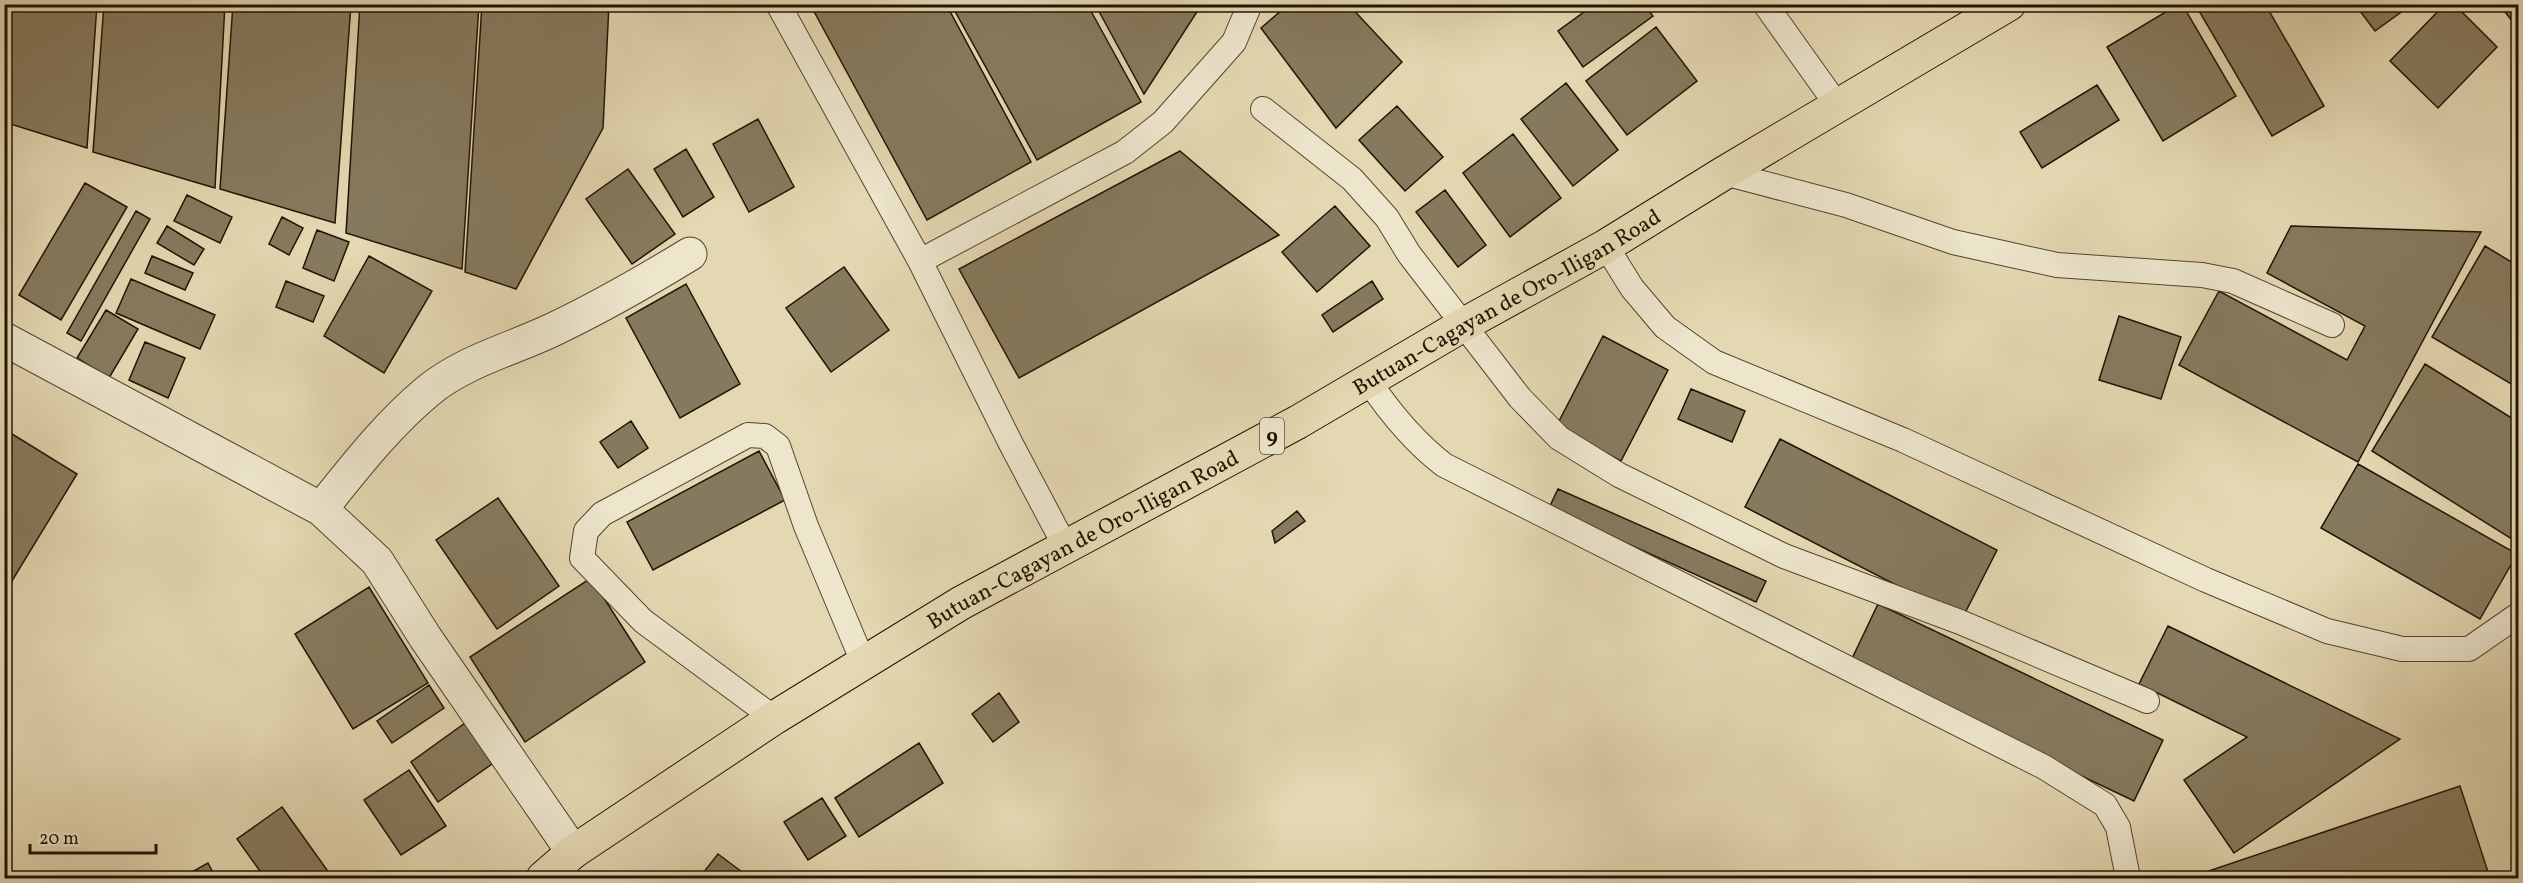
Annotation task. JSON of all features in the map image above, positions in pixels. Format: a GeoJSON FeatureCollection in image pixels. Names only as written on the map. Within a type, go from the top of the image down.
{"type":"FeatureCollection","features":[{"type":"Feature","properties":{"kind":"highway","name":"Butuan-Cagayan de Oro-Iligan Road"},"geometry":{"type":"LineString","coordinates":[[543,879],[573,852],[774,718],[961,603],[1298,422],[1463,325],[1606,246],[1724,173],[2009,4]]}},
{"type":"Feature","properties":{"kind":"street"},"geometry":{"type":"LineString","coordinates":[[321,510],[377,440],[429,390],[476,361],[548,332],[617,298],[690,254]]}},
{"type":"Feature","properties":{"kind":"street"},"geometry":{"type":"LineString","coordinates":[[4,339],[321,510],[377,561],[425,637],[573,852]]}},
{"type":"Feature","properties":{"kind":"lane"},"geometry":{"type":"LineString","coordinates":[[778,4],[920,261],[1010,442],[1065,546]]}},
{"type":"Feature","properties":{"kind":"lane"},"geometry":{"type":"LineString","coordinates":[[920,261],[1125,152],[1162,122],[1234,42],[1250,4]]}},
{"type":"Feature","properties":{"kind":"lane"},"geometry":{"type":"LineString","coordinates":[[1765,4],[1838,105]]}},
{"type":"Feature","properties":{"kind":"lane"},"geometry":{"type":"LineString","coordinates":[[1263,109],[1352,179],[1387,219],[1408,254],[1520,399],[1560,438],[1619,475],[1784,556],[1960,622],[2147,701]]}},
{"type":"Feature","properties":{"kind":"lane"},"geometry":{"type":"LineString","coordinates":[[1724,173],[1846,205],[1953,242],[2007,254],[2057,264],[2202,275],[2233,281],[2332,325]]}},
{"type":"Feature","properties":{"kind":"lane"},"geometry":{"type":"LineString","coordinates":[[1606,246],[1632,288],[1665,327],[1714,362],[1903,440],[2206,580],[2327,631],[2402,650],[2469,649],[2518,615]]}},
{"type":"Feature","properties":{"kind":"lane"},"geometry":{"type":"LineString","coordinates":[[1368,380],[1419,446],[1444,465],[2044,767],[2105,805],[2118,827],[2127,879]]}},
{"type":"Feature","properties":{"kind":"lane"},"geometry":{"type":"LineString","coordinates":[[774,718],[643,621],[582,558],[585,531],[602,514],[748,435],[765,436],[778,446],[806,526],[863,662]]}},
{"type":"Feature","properties":{"kind":"building"},"geometry":{"type":"Polygon","coordinates":[[[4,4],[97,4],[87,148],[4,122],[4,4]]]}},
{"type":"Feature","properties":{"kind":"building"},"geometry":{"type":"Polygon","coordinates":[[[104,4],[225,4],[215,188],[93,152],[104,4]]]}},
{"type":"Feature","properties":{"kind":"building"},"geometry":{"type":"Polygon","coordinates":[[[233,4],[351,4],[335,223],[220,189],[233,4]]]}},
{"type":"Feature","properties":{"kind":"building"},"geometry":{"type":"Polygon","coordinates":[[[360,4],[479,4],[462,269],[346,233],[360,4]]]}},
{"type":"Feature","properties":{"kind":"building"},"geometry":{"type":"Polygon","coordinates":[[[482,4],[609,4],[603,128],[516,289],[465,272],[482,4]]]}},
{"type":"Feature","properties":{"kind":"building"},"geometry":{"type":"Polygon","coordinates":[[[810,4],[946,4],[1031,162],[927,220],[810,4]]]}},
{"type":"Feature","properties":{"kind":"building"},"geometry":{"type":"Polygon","coordinates":[[[951,4],[1087,4],[1141,102],[1037,160],[951,4]]]}},
{"type":"Feature","properties":{"kind":"building"},"geometry":{"type":"Polygon","coordinates":[[[1095,4],[1202,4],[1144,94],[1095,4]]]}},
{"type":"Feature","properties":{"kind":"building"},"geometry":{"type":"Polygon","coordinates":[[[1289,4],[1348,4],[1402,62],[1336,128],[1261,28],[1289,4]]]}},
{"type":"Feature","properties":{"kind":"building"},"geometry":{"type":"Polygon","coordinates":[[[1595,4],[1644,4],[1653,16],[1583,67],[1558,31],[1595,4]]]}},
{"type":"Feature","properties":{"kind":"building"},"geometry":{"type":"Polygon","coordinates":[[[2182,4],[2236,96],[2163,141],[2107,47],[2182,4]]]}},
{"type":"Feature","properties":{"kind":"building"},"geometry":{"type":"Polygon","coordinates":[[[2195,4],[2265,4],[2324,106],[2272,136],[2195,4]]]}},
{"type":"Feature","properties":{"kind":"building"},"geometry":{"type":"Polygon","coordinates":[[[2360,4],[2400,4],[2404,10],[2375,31],[2357,7],[2360,4]]]}},
{"type":"Feature","properties":{"kind":"building"},"geometry":{"type":"Polygon","coordinates":[[[2445,4],[2454,4],[2497,47],[2438,108],[2390,61],[2445,4]]]}},
{"type":"Feature","properties":{"kind":"building"},"geometry":{"type":"Polygon","coordinates":[[[2499,4],[2518,4],[2518,24],[2516,26],[2499,4]]]}},
{"type":"Feature","properties":{"kind":"building"},"geometry":{"type":"Polygon","coordinates":[[[1656,27],[1697,81],[1627,135],[1586,81],[1656,27]]]}},
{"type":"Feature","properties":{"kind":"building"},"geometry":{"type":"Polygon","coordinates":[[[1566,83],[1618,150],[1573,186],[1521,119],[1566,83]]]}},
{"type":"Feature","properties":{"kind":"building"},"geometry":{"type":"Polygon","coordinates":[[[2097,85],[2119,120],[2042,168],[2020,132],[2097,85]]]}},
{"type":"Feature","properties":{"kind":"building"},"geometry":{"type":"Polygon","coordinates":[[[1397,106],[1443,157],[1405,191],[1359,140],[1397,106]]]}},
{"type":"Feature","properties":{"kind":"building"},"geometry":{"type":"Polygon","coordinates":[[[758,119],[794,187],[749,212],[713,144],[758,119]]]}},
{"type":"Feature","properties":{"kind":"building"},"geometry":{"type":"Polygon","coordinates":[[[1513,134],[1561,198],[1510,237],[1463,173],[1513,134]]]}},
{"type":"Feature","properties":{"kind":"building"},"geometry":{"type":"Polygon","coordinates":[[[686,149],[714,197],[683,217],[654,169],[686,149]]]}},
{"type":"Feature","properties":{"kind":"building"},"geometry":{"type":"Polygon","coordinates":[[[1180,151],[1279,235],[1019,378],[959,269],[1180,151]]]}},
{"type":"Feature","properties":{"kind":"building"},"geometry":{"type":"Polygon","coordinates":[[[628,169],[675,234],[632,264],[586,199],[628,169]]]}},
{"type":"Feature","properties":{"kind":"building"},"geometry":{"type":"Polygon","coordinates":[[[85,183],[127,207],[61,320],[19,295],[85,183]]]}},
{"type":"Feature","properties":{"kind":"building"},"geometry":{"type":"Polygon","coordinates":[[[1445,190],[1486,245],[1458,267],[1416,212],[1445,190]]]}},
{"type":"Feature","properties":{"kind":"building"},"geometry":{"type":"Polygon","coordinates":[[[187,195],[232,217],[220,243],[174,221],[187,195]]]}},
{"type":"Feature","properties":{"kind":"building"},"geometry":{"type":"Polygon","coordinates":[[[1335,206],[1370,246],[1317,292],[1282,252],[1335,206]]]}},
{"type":"Feature","properties":{"kind":"building"},"geometry":{"type":"Polygon","coordinates":[[[136,211],[150,219],[81,341],[67,333],[136,211]]]}},
{"type":"Feature","properties":{"kind":"building"},"geometry":{"type":"Polygon","coordinates":[[[282,217],[303,228],[289,255],[269,244],[282,217]]]}},
{"type":"Feature","properties":{"kind":"building"},"geometry":{"type":"Polygon","coordinates":[[[167,226],[204,249],[194,265],[157,243],[167,226]]]}},
{"type":"Feature","properties":{"kind":"building"},"geometry":{"type":"Polygon","coordinates":[[[2291,226],[2481,232],[2358,462],[2179,365],[2219,291],[2347,360],[2365,326],[2267,273],[2291,226]]]}},
{"type":"Feature","properties":{"kind":"building"},"geometry":{"type":"Polygon","coordinates":[[[317,230],[349,242],[334,281],[303,268],[317,230]]]}},
{"type":"Feature","properties":{"kind":"building"},"geometry":{"type":"Polygon","coordinates":[[[2485,246],[2518,266],[2518,388],[2432,337],[2485,246]]]}},
{"type":"Feature","properties":{"kind":"building"},"geometry":{"type":"Polygon","coordinates":[[[152,256],[193,273],[185,290],[145,273],[152,256]]]}},
{"type":"Feature","properties":{"kind":"building"},"geometry":{"type":"Polygon","coordinates":[[[369,256],[432,291],[384,373],[324,336],[369,256]]]}},
{"type":"Feature","properties":{"kind":"building"},"geometry":{"type":"Polygon","coordinates":[[[844,267],[889,330],[831,372],[786,308],[844,267]]]}},
{"type":"Feature","properties":{"kind":"building"},"geometry":{"type":"Polygon","coordinates":[[[131,279],[215,315],[200,349],[116,313],[131,279]]]}},
{"type":"Feature","properties":{"kind":"building"},"geometry":{"type":"Polygon","coordinates":[[[286,281],[324,296],[313,322],[276,307],[286,281]]]}},
{"type":"Feature","properties":{"kind":"building"},"geometry":{"type":"Polygon","coordinates":[[[1372,281],[1383,299],[1333,332],[1322,315],[1372,281]]]}},
{"type":"Feature","properties":{"kind":"building"},"geometry":{"type":"Polygon","coordinates":[[[686,284],[740,384],[680,418],[626,318],[686,284]]]}},
{"type":"Feature","properties":{"kind":"building"},"geometry":{"type":"Polygon","coordinates":[[[106,310],[138,329],[109,378],[77,358],[106,310]]]}},
{"type":"Feature","properties":{"kind":"building"},"geometry":{"type":"Polygon","coordinates":[[[2119,316],[2181,337],[2161,399],[2099,380],[2119,316]]]}},
{"type":"Feature","properties":{"kind":"building"},"geometry":{"type":"Polygon","coordinates":[[[1603,336],[1668,370],[1621,461],[1556,427],[1603,336]]]}},
{"type":"Feature","properties":{"kind":"building"},"geometry":{"type":"Polygon","coordinates":[[[145,342],[185,358],[168,398],[129,380],[145,342]]]}},
{"type":"Feature","properties":{"kind":"building"},"geometry":{"type":"Polygon","coordinates":[[[2425,364],[2518,422],[2518,543],[2372,451],[2425,364]]]}},
{"type":"Feature","properties":{"kind":"building"},"geometry":{"type":"Polygon","coordinates":[[[1691,389],[1745,411],[1732,442],[1678,419],[1691,389]]]}},
{"type":"Feature","properties":{"kind":"building"},"geometry":{"type":"Polygon","coordinates":[[[631,421],[648,448],[618,468],[600,442],[631,421]]]}},
{"type":"Feature","properties":{"kind":"building"},"geometry":{"type":"Polygon","coordinates":[[[4,429],[77,474],[4,594],[4,429]]]}},
{"type":"Feature","properties":{"kind":"building"},"geometry":{"type":"Polygon","coordinates":[[[1780,439],[1997,550],[1962,619],[1745,507],[1780,439]]]}},
{"type":"Feature","properties":{"kind":"building"},"geometry":{"type":"Polygon","coordinates":[[[759,451],[785,500],[653,570],[627,522],[759,451]]]}},
{"type":"Feature","properties":{"kind":"building"},"geometry":{"type":"Polygon","coordinates":[[[2358,464],[2517,554],[2480,619],[2321,528],[2358,464]]]}},
{"type":"Feature","properties":{"kind":"building"},"geometry":{"type":"Polygon","coordinates":[[[1558,489],[1766,581],[1756,602],[1549,508],[1558,489]]]}},
{"type":"Feature","properties":{"kind":"building"},"geometry":{"type":"Polygon","coordinates":[[[498,498],[559,586],[497,629],[436,540],[498,498]]]}},
{"type":"Feature","properties":{"kind":"building"},"geometry":{"type":"Polygon","coordinates":[[[1297,511],[1305,521],[1275,543],[1272,531],[1297,511]]]}},
{"type":"Feature","properties":{"kind":"building"},"geometry":{"type":"Polygon","coordinates":[[[591,578],[645,662],[525,742],[470,657],[591,578]]]}},
{"type":"Feature","properties":{"kind":"building"},"geometry":{"type":"Polygon","coordinates":[[[369,587],[428,683],[353,729],[295,634],[369,587]]]}},
{"type":"Feature","properties":{"kind":"building"},"geometry":{"type":"Polygon","coordinates":[[[1878,604],[2163,740],[2134,801],[1849,665],[1878,604]]]}},
{"type":"Feature","properties":{"kind":"building"},"geometry":{"type":"Polygon","coordinates":[[[2168,626],[2400,739],[2234,853],[2184,780],[2247,737],[2139,684],[2168,626]]]}},
{"type":"Feature","properties":{"kind":"building"},"geometry":{"type":"Polygon","coordinates":[[[429,685],[444,708],[392,743],[377,721],[429,685]]]}},
{"type":"Feature","properties":{"kind":"building"},"geometry":{"type":"Polygon","coordinates":[[[999,693],[1019,722],[993,742],[972,714],[999,693]]]}},
{"type":"Feature","properties":{"kind":"building"},"geometry":{"type":"Polygon","coordinates":[[[465,723],[492,764],[438,802],[411,762],[465,723]]]}},
{"type":"Feature","properties":{"kind":"building"},"geometry":{"type":"Polygon","coordinates":[[[919,743],[943,783],[859,837],[835,798],[919,743]]]}},
{"type":"Feature","properties":{"kind":"building"},"geometry":{"type":"Polygon","coordinates":[[[409,770],[446,826],[401,855],[364,800],[409,770]]]}},
{"type":"Feature","properties":{"kind":"building"},"geometry":{"type":"Polygon","coordinates":[[[2460,786],[2490,878],[2188,878],[2460,786]]]}},
{"type":"Feature","properties":{"kind":"building"},"geometry":{"type":"Polygon","coordinates":[[[822,798],[846,836],[808,860],[784,822],[822,798]]]}},
{"type":"Feature","properties":{"kind":"building"},"geometry":{"type":"Polygon","coordinates":[[[282,807],[332,877],[265,878],[237,839],[282,807]]]}},
{"type":"Feature","properties":{"kind":"building"},"geometry":{"type":"Polygon","coordinates":[[[718,854],[750,878],[699,878],[718,854]]]}},
{"type":"Feature","properties":{"kind":"building"},"geometry":{"type":"Polygon","coordinates":[[[208,863],[216,878],[181,878],[208,863]]]}}]}
